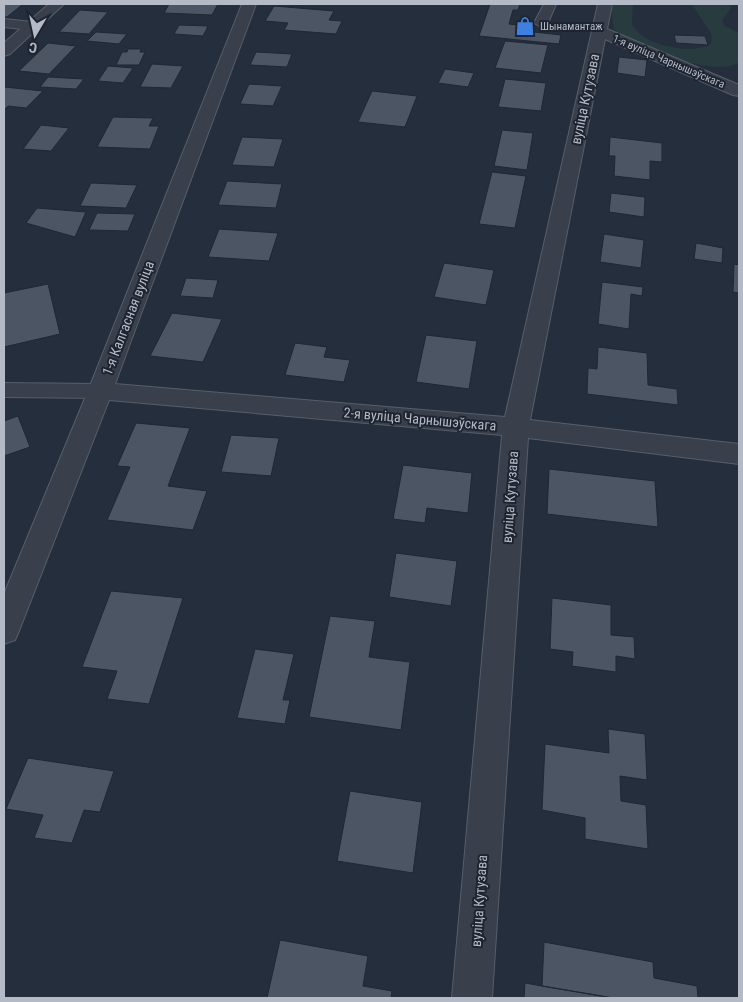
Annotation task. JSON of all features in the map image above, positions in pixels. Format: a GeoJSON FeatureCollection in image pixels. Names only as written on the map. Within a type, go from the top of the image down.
{"type":"FeatureCollection","features":[{"type":"Feature","properties":{"kind":"street"},"geometry":{"type":"LineString","coordinates":[[4,51],[57,4]]}},
{"type":"Feature","properties":{"kind":"street","name":"1-я Калгасная вуліца"},"geometry":{"type":"LineString","coordinates":[[4,631],[100,390],[249,4]]}},
{"type":"Feature","properties":{"kind":"street","name":"вуліца Кутузава"},"geometry":{"type":"LineString","coordinates":[[472,998],[516,427],[605,4]]}},
{"type":"Feature","properties":{"kind":"street","name":"1-я вуліца Чарнышэўскага"},"geometry":{"type":"LineString","coordinates":[[599,31],[739,91]]}},
{"type":"Feature","properties":{"kind":"street","name":"2-я вуліца Чарнышэўскага"},"geometry":{"type":"LineString","coordinates":[[100,390],[516,427],[739,454]]}},
{"type":"Feature","properties":{"kind":"lane"},"geometry":{"type":"LineString","coordinates":[[541,22],[550,4]]}},
{"type":"Feature","properties":{"kind":"lane"},"geometry":{"type":"LineString","coordinates":[[4,23],[32,26]]}},
{"type":"Feature","properties":{"kind":"lane"},"geometry":{"type":"LineString","coordinates":[[4,390],[100,390]]}},
{"type":"Feature","properties":{"kind":"shaded area"},"geometry":{"type":"Polygon","coordinates":[[[614,4],[633,4],[632,25],[646,39],[664,46],[685,49],[704,47],[711,44],[712,35],[693,6],[695,4],[727,4],[731,8],[722,21],[725,26],[739,33],[738,63],[726,67],[693,63],[674,58],[639,44],[614,29],[611,10],[614,4]]]}},
{"type":"Feature","properties":{"kind":"building"},"geometry":{"type":"Polygon","coordinates":[[[4,4],[23,4],[7,17],[4,17],[4,4]]]}},
{"type":"Feature","properties":{"kind":"building"},"geometry":{"type":"Polygon","coordinates":[[[169,4],[218,4],[212,15],[164,13],[169,4]]]}},
{"type":"Feature","properties":{"kind":"building"},"geometry":{"type":"Polygon","coordinates":[[[490,4],[520,4],[518,10],[513,10],[509,24],[536,27],[534,32],[561,35],[559,44],[479,36],[490,4]]]}},
{"type":"Feature","properties":{"kind":"building"},"geometry":{"type":"Polygon","coordinates":[[[274,6],[334,11],[329,20],[342,21],[336,34],[284,30],[288,23],[265,21],[274,6]]]}},
{"type":"Feature","properties":{"kind":"building"},"geometry":{"type":"Polygon","coordinates":[[[80,10],[108,12],[89,34],[59,32],[80,10]]]}},
{"type":"Feature","properties":{"kind":"building"},"geometry":{"type":"Polygon","coordinates":[[[179,25],[208,26],[203,36],[174,34],[179,25]]]}},
{"type":"Feature","properties":{"kind":"building"},"geometry":{"type":"Polygon","coordinates":[[[96,32],[127,34],[119,44],[87,41],[96,32]]]}},
{"type":"Feature","properties":{"kind":"building"},"geometry":{"type":"Polygon","coordinates":[[[674,35],[705,36],[708,45],[676,43],[674,35]]]}},
{"type":"Feature","properties":{"kind":"building"},"geometry":{"type":"Polygon","coordinates":[[[505,41],[548,45],[541,73],[495,68],[505,41]]]}},
{"type":"Feature","properties":{"kind":"building"},"geometry":{"type":"Polygon","coordinates":[[[48,43],[76,46],[49,74],[19,71],[48,43]]]}},
{"type":"Feature","properties":{"kind":"building"},"geometry":{"type":"Polygon","coordinates":[[[128,49],[141,49],[140,52],[145,52],[139,65],[116,65],[122,52],[127,52],[128,49]]]}},
{"type":"Feature","properties":{"kind":"building"},"geometry":{"type":"Polygon","coordinates":[[[256,52],[292,54],[287,67],[250,65],[256,52]]]}},
{"type":"Feature","properties":{"kind":"building"},"geometry":{"type":"Polygon","coordinates":[[[619,57],[647,60],[645,77],[617,73],[619,57]]]}},
{"type":"Feature","properties":{"kind":"building"},"geometry":{"type":"Polygon","coordinates":[[[152,64],[183,66],[171,88],[140,87],[152,64]]]}},
{"type":"Feature","properties":{"kind":"building"},"geometry":{"type":"Polygon","coordinates":[[[108,66],[133,68],[123,83],[98,81],[108,66]]]}},
{"type":"Feature","properties":{"kind":"building"},"geometry":{"type":"Polygon","coordinates":[[[445,69],[474,73],[468,87],[438,83],[445,69]]]}},
{"type":"Feature","properties":{"kind":"building"},"geometry":{"type":"Polygon","coordinates":[[[48,77],[84,79],[76,89],[40,87],[48,77]]]}},
{"type":"Feature","properties":{"kind":"building"},"geometry":{"type":"Polygon","coordinates":[[[505,79],[546,83],[541,111],[498,107],[505,79]]]}},
{"type":"Feature","properties":{"kind":"building"},"geometry":{"type":"Polygon","coordinates":[[[249,84],[282,86],[273,106],[240,104],[249,84]]]}},
{"type":"Feature","properties":{"kind":"building"},"geometry":{"type":"Polygon","coordinates":[[[4,87],[43,91],[26,108],[8,106],[4,110],[4,87]]]}},
{"type":"Feature","properties":{"kind":"building"},"geometry":{"type":"Polygon","coordinates":[[[372,91],[417,96],[405,127],[358,122],[372,91]]]}},
{"type":"Feature","properties":{"kind":"building"},"geometry":{"type":"Polygon","coordinates":[[[113,117],[153,118],[149,126],[159,126],[150,149],[97,147],[113,117]]]}},
{"type":"Feature","properties":{"kind":"building"},"geometry":{"type":"Polygon","coordinates":[[[41,125],[69,128],[51,151],[23,149],[41,125]]]}},
{"type":"Feature","properties":{"kind":"building"},"geometry":{"type":"Polygon","coordinates":[[[502,130],[533,133],[527,170],[494,166],[502,130]]]}},
{"type":"Feature","properties":{"kind":"building"},"geometry":{"type":"Polygon","coordinates":[[[242,137],[283,139],[274,167],[232,165],[242,137]]]}},
{"type":"Feature","properties":{"kind":"building"},"geometry":{"type":"Polygon","coordinates":[[[610,137],[662,143],[662,162],[650,161],[650,180],[614,176],[615,156],[609,156],[610,137]]]}},
{"type":"Feature","properties":{"kind":"building"},"geometry":{"type":"Polygon","coordinates":[[[492,172],[526,176],[515,228],[479,224],[492,172]]]}},
{"type":"Feature","properties":{"kind":"building"},"geometry":{"type":"Polygon","coordinates":[[[227,181],[282,184],[276,208],[218,205],[227,181]]]}},
{"type":"Feature","properties":{"kind":"building"},"geometry":{"type":"Polygon","coordinates":[[[91,183],[137,185],[126,208],[80,206],[91,183]]]}},
{"type":"Feature","properties":{"kind":"building"},"geometry":{"type":"Polygon","coordinates":[[[611,193],[645,197],[644,217],[609,212],[611,193]]]}},
{"type":"Feature","properties":{"kind":"building"},"geometry":{"type":"Polygon","coordinates":[[[37,208],[86,212],[75,237],[26,223],[37,208]]]}},
{"type":"Feature","properties":{"kind":"building"},"geometry":{"type":"Polygon","coordinates":[[[97,213],[135,214],[128,231],[89,230],[97,213]]]}},
{"type":"Feature","properties":{"kind":"building"},"geometry":{"type":"Polygon","coordinates":[[[219,229],[278,233],[269,261],[208,257],[219,229]]]}},
{"type":"Feature","properties":{"kind":"building"},"geometry":{"type":"Polygon","coordinates":[[[604,234],[644,240],[641,268],[600,262],[604,234]]]}},
{"type":"Feature","properties":{"kind":"building"},"geometry":{"type":"Polygon","coordinates":[[[696,243],[723,248],[722,263],[694,259],[696,243]]]}},
{"type":"Feature","properties":{"kind":"building"},"geometry":{"type":"Polygon","coordinates":[[[444,263],[494,270],[486,305],[434,297],[444,263]]]}},
{"type":"Feature","properties":{"kind":"building"},"geometry":{"type":"Polygon","coordinates":[[[734,264],[739,265],[739,293],[733,292],[734,264]]]}},
{"type":"Feature","properties":{"kind":"building"},"geometry":{"type":"Polygon","coordinates":[[[186,278],[218,280],[213,298],[180,296],[186,278]]]}},
{"type":"Feature","properties":{"kind":"building"},"geometry":{"type":"Polygon","coordinates":[[[602,282],[643,287],[642,296],[631,294],[629,329],[598,324],[602,282]]]}},
{"type":"Feature","properties":{"kind":"building"},"geometry":{"type":"Polygon","coordinates":[[[48,284],[60,334],[4,347],[4,293],[48,284]]]}},
{"type":"Feature","properties":{"kind":"building"},"geometry":{"type":"Polygon","coordinates":[[[172,313],[222,319],[203,362],[150,356],[172,313]]]}},
{"type":"Feature","properties":{"kind":"building"},"geometry":{"type":"Polygon","coordinates":[[[426,335],[477,341],[469,389],[416,382],[426,335]]]}},
{"type":"Feature","properties":{"kind":"building"},"geometry":{"type":"Polygon","coordinates":[[[295,343],[327,347],[324,357],[350,360],[344,382],[285,375],[295,343]]]}},
{"type":"Feature","properties":{"kind":"building"},"geometry":{"type":"Polygon","coordinates":[[[598,347],[647,353],[648,385],[677,389],[678,405],[587,394],[588,368],[597,369],[598,347]]]}},
{"type":"Feature","properties":{"kind":"building"},"geometry":{"type":"Polygon","coordinates":[[[18,416],[30,447],[4,456],[4,421],[18,416]]]}},
{"type":"Feature","properties":{"kind":"building"},"geometry":{"type":"Polygon","coordinates":[[[136,423],[190,428],[168,486],[207,491],[193,530],[107,520],[130,467],[117,466],[136,423]]]}},
{"type":"Feature","properties":{"kind":"building"},"geometry":{"type":"Polygon","coordinates":[[[231,435],[279,438],[271,476],[221,472],[231,435]]]}},
{"type":"Feature","properties":{"kind":"building"},"geometry":{"type":"Polygon","coordinates":[[[403,465],[472,473],[468,513],[427,508],[425,523],[393,519],[403,465]]]}},
{"type":"Feature","properties":{"kind":"building"},"geometry":{"type":"Polygon","coordinates":[[[549,469],[655,481],[658,527],[547,514],[549,469]]]}},
{"type":"Feature","properties":{"kind":"building"},"geometry":{"type":"Polygon","coordinates":[[[396,553],[457,561],[451,606],[389,597],[396,553]]]}},
{"type":"Feature","properties":{"kind":"building"},"geometry":{"type":"Polygon","coordinates":[[[111,591],[183,598],[149,704],[107,699],[117,671],[82,667],[111,591]]]}},
{"type":"Feature","properties":{"kind":"building"},"geometry":{"type":"Polygon","coordinates":[[[552,598],[611,605],[611,635],[634,637],[635,659],[616,656],[616,672],[572,666],[573,652],[550,649],[552,598]]]}},
{"type":"Feature","properties":{"kind":"building"},"geometry":{"type":"Polygon","coordinates":[[[330,616],[375,621],[369,657],[410,662],[401,730],[309,717],[330,616]]]}},
{"type":"Feature","properties":{"kind":"building"},"geometry":{"type":"Polygon","coordinates":[[[255,649],[294,654],[283,700],[290,700],[285,724],[237,718],[255,649]]]}},
{"type":"Feature","properties":{"kind":"building"},"geometry":{"type":"Polygon","coordinates":[[[608,729],[645,734],[647,780],[620,776],[621,801],[646,805],[648,849],[585,839],[585,818],[542,810],[545,744],[609,753],[608,729]]]}},
{"type":"Feature","properties":{"kind":"building"},"geometry":{"type":"Polygon","coordinates":[[[28,758],[114,771],[100,812],[84,810],[72,843],[34,838],[43,815],[6,809],[28,758]]]}},
{"type":"Feature","properties":{"kind":"building"},"geometry":{"type":"Polygon","coordinates":[[[350,791],[422,802],[413,873],[337,861],[350,791]]]}},
{"type":"Feature","properties":{"kind":"building"},"geometry":{"type":"Polygon","coordinates":[[[280,940],[368,956],[363,986],[392,991],[391,998],[267,998],[280,940]]]}},
{"type":"Feature","properties":{"kind":"building"},"geometry":{"type":"Polygon","coordinates":[[[544,942],[653,962],[654,978],[697,986],[698,998],[613,998],[542,986],[544,942]]]}},
{"type":"Feature","properties":{"kind":"building"},"geometry":{"type":"Polygon","coordinates":[[[525,983],[542,986],[613,998],[524,998],[525,983]]]}},
{"type":"Feature","properties":{"kind":"place","name":"Шынамантаж"},"geometry":{"type":"Point","coordinates":[525,26]}}]}
